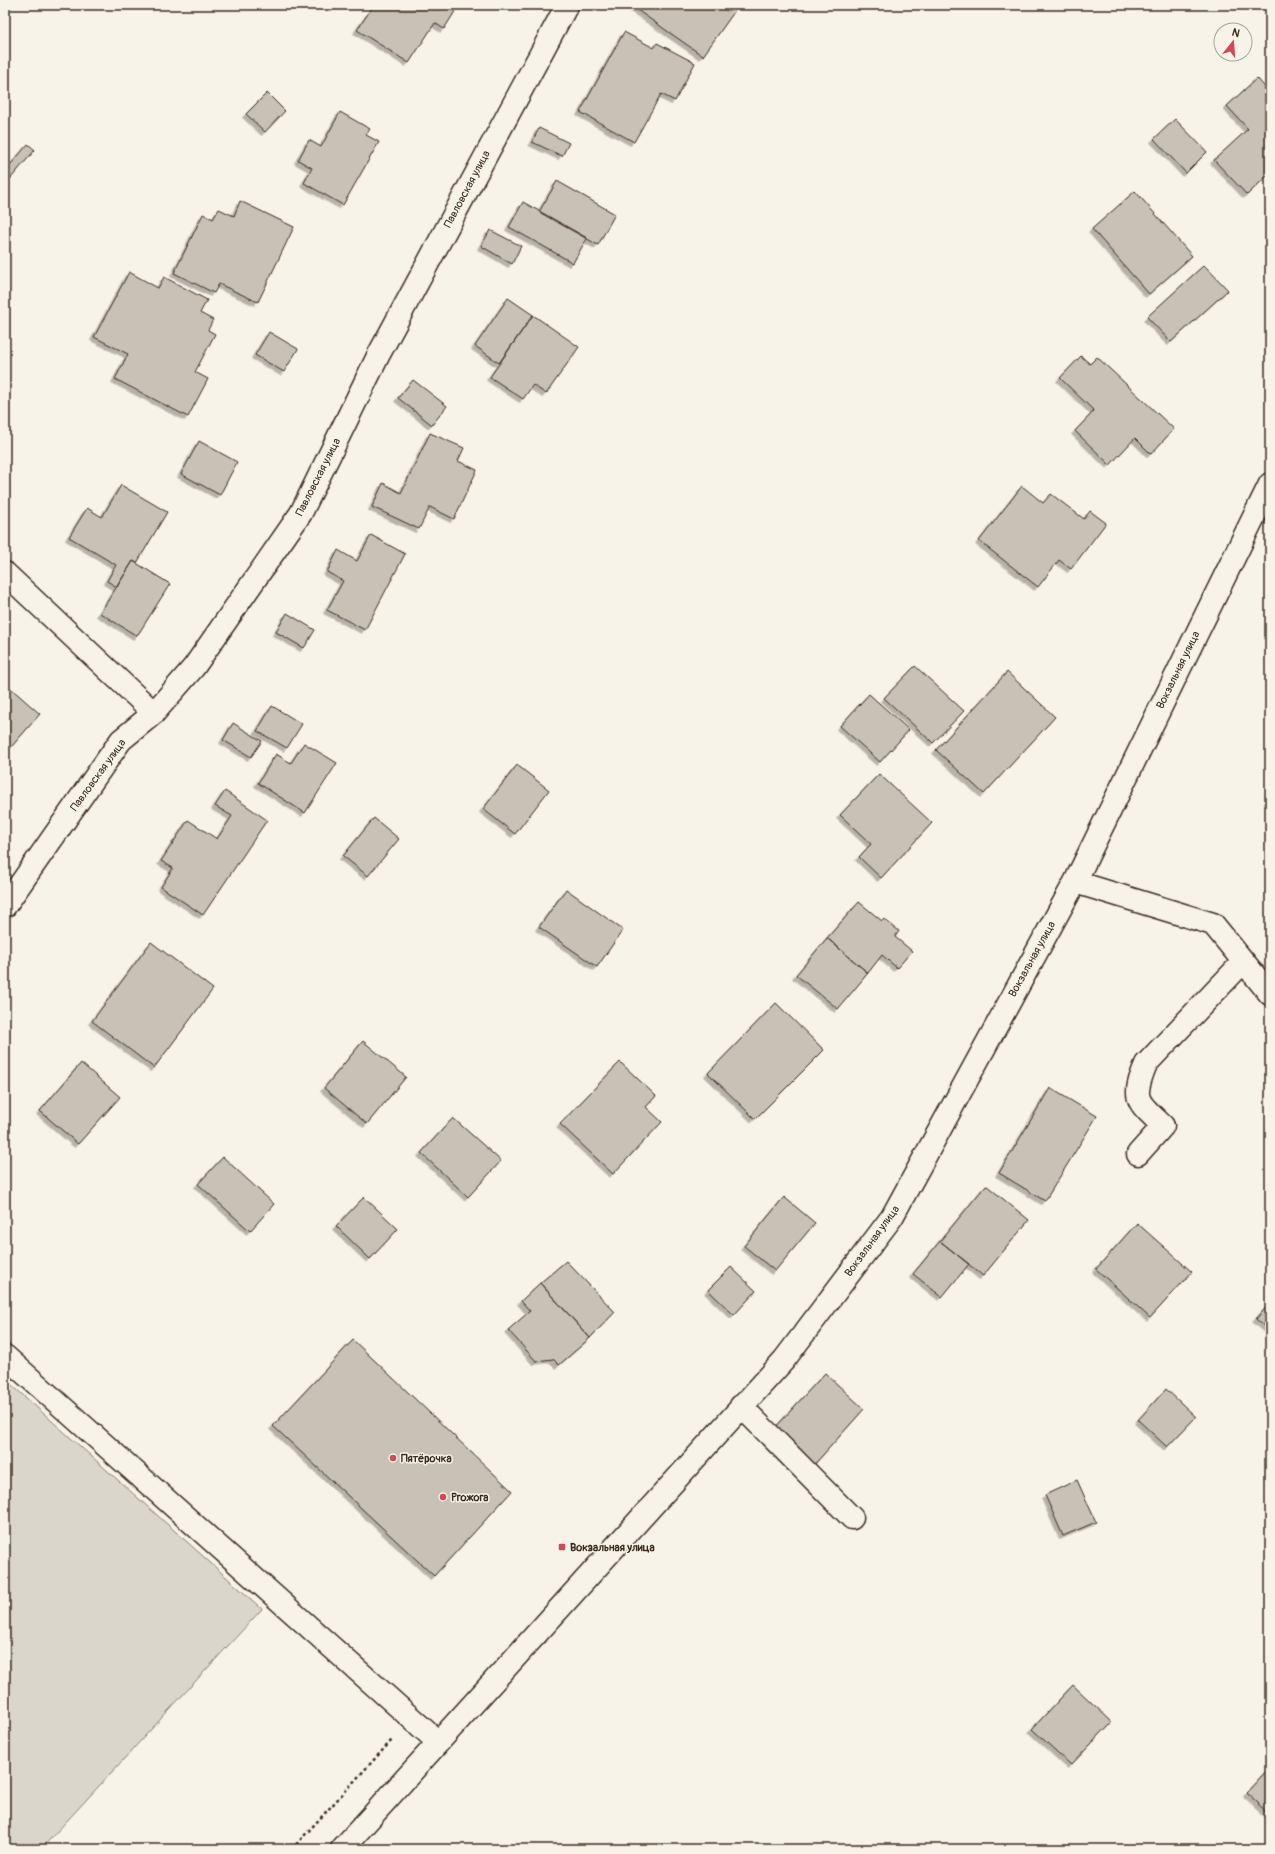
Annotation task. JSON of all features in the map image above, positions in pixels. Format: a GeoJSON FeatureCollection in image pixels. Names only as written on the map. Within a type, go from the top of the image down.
{"type":"FeatureCollection","features":[{"type":"Feature","properties":{"kind":"street","name":"Павловская улица"},"geometry":{"type":"LineString","coordinates":[[5,906],[121,740],[154,713],[194,667],[301,513],[379,354],[567,5]]}},
{"type":"Feature","properties":{"kind":"street","name":"Вокзальная улица"},"geometry":{"type":"LineString","coordinates":[[342,1849],[784,1360],[892,1217],[1075,882],[1270,484]]}},
{"type":"Feature","properties":{"kind":"street"},"geometry":{"type":"LineString","coordinates":[[5,573],[154,713]]}},
{"type":"Feature","properties":{"kind":"street"},"geometry":{"type":"LineString","coordinates":[[1075,882],[1213,924],[1270,994]]}},
{"type":"Feature","properties":{"kind":"street"},"geometry":{"type":"LineString","coordinates":[[1138,1154],[1163,1126],[1140,1104],[1137,1086],[1146,1064],[1243,962]]}},
{"type":"Feature","properties":{"kind":"street"},"geometry":{"type":"LineString","coordinates":[[5,1356],[438,1742]]}},
{"type":"Feature","properties":{"kind":"street"},"geometry":{"type":"LineString","coordinates":[[741,1406],[852,1518]]}},
{"type":"Feature","properties":{"kind":"path"},"geometry":{"type":"LineString","coordinates":[[292,1849],[412,1719]]}},
{"type":"Feature","properties":{"kind":"shaded area"},"geometry":{"type":"Polygon","coordinates":[[[5,1379],[262,1609],[41,1849],[5,1849],[5,1379]]]}},
{"type":"Feature","properties":{"kind":"building"},"geometry":{"type":"Polygon","coordinates":[[[374,5],[459,5],[444,29],[435,23],[409,63],[357,30],[374,5]]]}},
{"type":"Feature","properties":{"kind":"building"},"geometry":{"type":"Polygon","coordinates":[[[630,5],[739,5],[703,56],[630,5]]]}},
{"type":"Feature","properties":{"kind":"building"},"geometry":{"type":"Polygon","coordinates":[[[624,32],[654,48],[657,43],[695,63],[675,101],[661,94],[634,142],[580,112],[624,32]]]}},
{"type":"Feature","properties":{"kind":"building"},"geometry":{"type":"Polygon","coordinates":[[[1257,78],[1270,93],[1270,173],[1247,195],[1214,160],[1248,129],[1227,106],[1257,78]]]}},
{"type":"Feature","properties":{"kind":"building"},"geometry":{"type":"Polygon","coordinates":[[[267,93],[285,111],[265,132],[246,114],[267,93]]]}},
{"type":"Feature","properties":{"kind":"building"},"geometry":{"type":"Polygon","coordinates":[[[340,112],[370,129],[366,135],[379,142],[343,205],[304,183],[312,168],[298,160],[309,140],[321,147],[340,112]]]}},
{"type":"Feature","properties":{"kind":"building"},"geometry":{"type":"Polygon","coordinates":[[[1175,119],[1207,152],[1186,173],[1154,139],[1175,119]]]}},
{"type":"Feature","properties":{"kind":"building"},"geometry":{"type":"Polygon","coordinates":[[[539,128],[569,143],[562,156],[532,142],[539,128]]]}},
{"type":"Feature","properties":{"kind":"building"},"geometry":{"type":"Polygon","coordinates":[[[28,144],[35,150],[5,185],[5,171],[28,144]]]}},
{"type":"Feature","properties":{"kind":"building"},"geometry":{"type":"Polygon","coordinates":[[[557,181],[615,214],[598,245],[539,212],[557,181]]]}},
{"type":"Feature","properties":{"kind":"building"},"geometry":{"type":"Polygon","coordinates":[[[1135,191],[1192,256],[1149,294],[1092,229],[1135,191]]]}},
{"type":"Feature","properties":{"kind":"building"},"geometry":{"type":"Polygon","coordinates":[[[240,201],[294,227],[258,302],[219,284],[214,293],[174,273],[203,214],[213,219],[219,209],[234,216],[240,201]]]}},
{"type":"Feature","properties":{"kind":"building"},"geometry":{"type":"Polygon","coordinates":[[[523,202],[587,238],[573,263],[509,227],[523,202]]]}},
{"type":"Feature","properties":{"kind":"building"},"geometry":{"type":"Polygon","coordinates":[[[490,230],[521,246],[512,264],[481,246],[490,230]]]}},
{"type":"Feature","properties":{"kind":"building"},"geometry":{"type":"Polygon","coordinates":[[[1204,265],[1228,290],[1171,342],[1147,317],[1204,265]]]}},
{"type":"Feature","properties":{"kind":"building"},"geometry":{"type":"Polygon","coordinates":[[[129,272],[158,288],[164,277],[207,300],[200,313],[213,320],[208,330],[215,334],[195,372],[208,379],[188,417],[115,379],[128,354],[94,337],[129,272]]]}},
{"type":"Feature","properties":{"kind":"building"},"geometry":{"type":"Polygon","coordinates":[[[508,298],[533,315],[499,363],[475,346],[508,298]]]}},
{"type":"Feature","properties":{"kind":"building"},"geometry":{"type":"Polygon","coordinates":[[[533,315],[579,347],[546,394],[533,385],[523,399],[490,377],[533,315]]]}},
{"type":"Feature","properties":{"kind":"building"},"geometry":{"type":"Polygon","coordinates":[[[269,332],[298,349],[284,372],[255,355],[269,332]]]}},
{"type":"Feature","properties":{"kind":"building"},"geometry":{"type":"Polygon","coordinates":[[[1081,356],[1090,364],[1097,357],[1174,429],[1151,454],[1135,438],[1110,465],[1075,431],[1094,411],[1060,378],[1081,356]]]}},
{"type":"Feature","properties":{"kind":"building"},"geometry":{"type":"Polygon","coordinates":[[[413,380],[447,406],[432,425],[398,398],[413,380]]]}},
{"type":"Feature","properties":{"kind":"building"},"geometry":{"type":"Polygon","coordinates":[[[430,433],[464,448],[458,461],[477,470],[454,519],[430,507],[419,529],[372,507],[383,483],[401,493],[430,433]]]}},
{"type":"Feature","properties":{"kind":"building"},"geometry":{"type":"Polygon","coordinates":[[[199,441],[237,462],[220,495],[181,474],[199,441]]]}},
{"type":"Feature","properties":{"kind":"building"},"geometry":{"type":"Polygon","coordinates":[[[121,485],[167,512],[137,563],[133,561],[117,587],[107,581],[116,565],[69,537],[87,508],[102,517],[121,485]]]}},
{"type":"Feature","properties":{"kind":"building"},"geometry":{"type":"Polygon","coordinates":[[[1022,486],[1043,503],[1051,494],[1084,519],[1090,511],[1106,523],[1071,569],[1059,560],[1038,587],[979,541],[1022,486]]]}},
{"type":"Feature","properties":{"kind":"building"},"geometry":{"type":"Polygon","coordinates":[[[371,535],[405,554],[365,630],[327,610],[343,581],[327,572],[338,550],[357,561],[371,535]]]}},
{"type":"Feature","properties":{"kind":"building"},"geometry":{"type":"Polygon","coordinates":[[[133,561],[170,584],[137,636],[100,613],[133,561]]]}},
{"type":"Feature","properties":{"kind":"building"},"geometry":{"type":"Polygon","coordinates":[[[287,613],[315,630],[304,648],[276,632],[287,613]]]}},
{"type":"Feature","properties":{"kind":"building"},"geometry":{"type":"Polygon","coordinates":[[[915,666],[964,711],[933,743],[884,698],[915,666]]]}},
{"type":"Feature","properties":{"kind":"building"},"geometry":{"type":"Polygon","coordinates":[[[1007,672],[1055,717],[984,794],[936,750],[1007,672]]]}},
{"type":"Feature","properties":{"kind":"building"},"geometry":{"type":"Polygon","coordinates":[[[5,683],[40,714],[5,754],[5,683]]]}},
{"type":"Feature","properties":{"kind":"building"},"geometry":{"type":"Polygon","coordinates":[[[869,694],[909,730],[880,762],[840,726],[869,694]]]}},
{"type":"Feature","properties":{"kind":"building"},"geometry":{"type":"Polygon","coordinates":[[[272,706],[302,724],[287,748],[257,731],[272,706]]]}},
{"type":"Feature","properties":{"kind":"building"},"geometry":{"type":"Polygon","coordinates":[[[233,723],[262,741],[251,757],[223,740],[233,723]]]}},
{"type":"Feature","properties":{"kind":"building"},"geometry":{"type":"Polygon","coordinates":[[[304,743],[337,763],[305,813],[258,783],[276,754],[291,763],[304,743]]]}},
{"type":"Feature","properties":{"kind":"building"},"geometry":{"type":"Polygon","coordinates":[[[517,765],[549,790],[515,834],[483,809],[517,765]]]}},
{"type":"Feature","properties":{"kind":"building"},"geometry":{"type":"Polygon","coordinates":[[[879,774],[932,823],[881,878],[859,857],[871,844],[840,815],[879,774]]]}},
{"type":"Feature","properties":{"kind":"building"},"geometry":{"type":"Polygon","coordinates":[[[225,791],[267,820],[203,915],[161,887],[173,868],[161,861],[188,820],[217,839],[232,816],[215,806],[225,791]]]}},
{"type":"Feature","properties":{"kind":"building"},"geometry":{"type":"Polygon","coordinates":[[[374,818],[399,839],[368,876],[343,856],[374,818]]]}},
{"type":"Feature","properties":{"kind":"building"},"geometry":{"type":"Polygon","coordinates":[[[566,889],[623,930],[597,967],[539,927],[566,889]]]}},
{"type":"Feature","properties":{"kind":"building"},"geometry":{"type":"Polygon","coordinates":[[[859,902],[882,921],[884,919],[899,931],[895,937],[912,951],[897,968],[882,955],[868,973],[827,938],[859,902]]]}},
{"type":"Feature","properties":{"kind":"building"},"geometry":{"type":"Polygon","coordinates":[[[827,938],[868,973],[838,1009],[796,975],[827,938]]]}},
{"type":"Feature","properties":{"kind":"building"},"geometry":{"type":"Polygon","coordinates":[[[151,942],[213,989],[154,1068],[92,1021],[151,942]]]}},
{"type":"Feature","properties":{"kind":"building"},"geometry":{"type":"Polygon","coordinates":[[[776,1003],[824,1050],[755,1119],[708,1073],[776,1003]]]}},
{"type":"Feature","properties":{"kind":"building"},"geometry":{"type":"Polygon","coordinates":[[[363,1041],[406,1077],[367,1124],[324,1088],[363,1041]]]}},
{"type":"Feature","properties":{"kind":"building"},"geometry":{"type":"Polygon","coordinates":[[[620,1062],[656,1096],[646,1107],[662,1122],[613,1174],[560,1124],[620,1062]]]}},
{"type":"Feature","properties":{"kind":"building"},"geometry":{"type":"Polygon","coordinates":[[[81,1063],[120,1097],[78,1144],[40,1111],[81,1063]]]}},
{"type":"Feature","properties":{"kind":"building"},"geometry":{"type":"Polygon","coordinates":[[[1050,1088],[1097,1116],[1045,1201],[999,1173],[1050,1088]]]}},
{"type":"Feature","properties":{"kind":"building"},"geometry":{"type":"Polygon","coordinates":[[[453,1118],[501,1161],[468,1197],[421,1153],[453,1118]]]}},
{"type":"Feature","properties":{"kind":"building"},"geometry":{"type":"Polygon","coordinates":[[[223,1157],[274,1204],[250,1231],[198,1184],[223,1157]]]}},
{"type":"Feature","properties":{"kind":"building"},"geometry":{"type":"Polygon","coordinates":[[[986,1185],[1029,1220],[983,1276],[940,1241],[986,1185]]]}},
{"type":"Feature","properties":{"kind":"building"},"geometry":{"type":"Polygon","coordinates":[[[364,1197],[398,1229],[370,1259],[336,1226],[364,1197]]]}},
{"type":"Feature","properties":{"kind":"building"},"geometry":{"type":"Polygon","coordinates":[[[784,1197],[815,1223],[775,1271],[744,1246],[784,1197]]]}},
{"type":"Feature","properties":{"kind":"building"},"geometry":{"type":"Polygon","coordinates":[[[1137,1223],[1192,1272],[1150,1318],[1096,1269],[1137,1223]]]}},
{"type":"Feature","properties":{"kind":"building"},"geometry":{"type":"Polygon","coordinates":[[[940,1241],[969,1264],[942,1297],[913,1274],[940,1241]]]}},
{"type":"Feature","properties":{"kind":"building"},"geometry":{"type":"Polygon","coordinates":[[[566,1261],[615,1312],[590,1338],[540,1283],[566,1261]]]}},
{"type":"Feature","properties":{"kind":"building"},"geometry":{"type":"Polygon","coordinates":[[[731,1267],[756,1291],[734,1315],[708,1290],[731,1267]]]}},
{"type":"Feature","properties":{"kind":"building"},"geometry":{"type":"Polygon","coordinates":[[[540,1283],[590,1338],[559,1365],[553,1359],[536,1361],[508,1330],[530,1311],[521,1301],[540,1283]]]}},
{"type":"Feature","properties":{"kind":"building"},"geometry":{"type":"Polygon","coordinates":[[[1270,1303],[1270,1331],[1256,1319],[1270,1303]]]}},
{"type":"Feature","properties":{"kind":"building","name":"Пятёрочка"},"geometry":{"type":"Polygon","coordinates":[[[353,1340],[512,1491],[434,1576],[273,1426],[353,1340]]]}},
{"type":"Feature","properties":{"kind":"building"},"geometry":{"type":"Polygon","coordinates":[[[825,1373],[864,1409],[814,1465],[774,1429],[825,1373]]]}},
{"type":"Feature","properties":{"kind":"building"},"geometry":{"type":"Polygon","coordinates":[[[1166,1389],[1196,1417],[1167,1447],[1138,1420],[1166,1389]]]}},
{"type":"Feature","properties":{"kind":"building"},"geometry":{"type":"Polygon","coordinates":[[[1077,1480],[1096,1522],[1063,1536],[1045,1495],[1077,1480]]]}},
{"type":"Feature","properties":{"kind":"building"},"geometry":{"type":"Polygon","coordinates":[[[1073,1685],[1112,1722],[1071,1765],[1032,1729],[1073,1685]]]}},
{"type":"Feature","properties":{"kind":"building"},"geometry":{"type":"Polygon","coordinates":[[[1270,1767],[1270,1815],[1246,1793],[1270,1767]]]}},
{"type":"Feature","properties":{"kind":"place","name":"Пятёрочка"},"geometry":{"type":"Point","coordinates":[393,1458]}},
{"type":"Feature","properties":{"kind":"place","name":"Proжora"},"geometry":{"type":"Point","coordinates":[443,1497]}},
{"type":"Feature","properties":{"kind":"place","name":"Вокзальная улица"},"geometry":{"type":"Point","coordinates":[562,1547]}}]}
